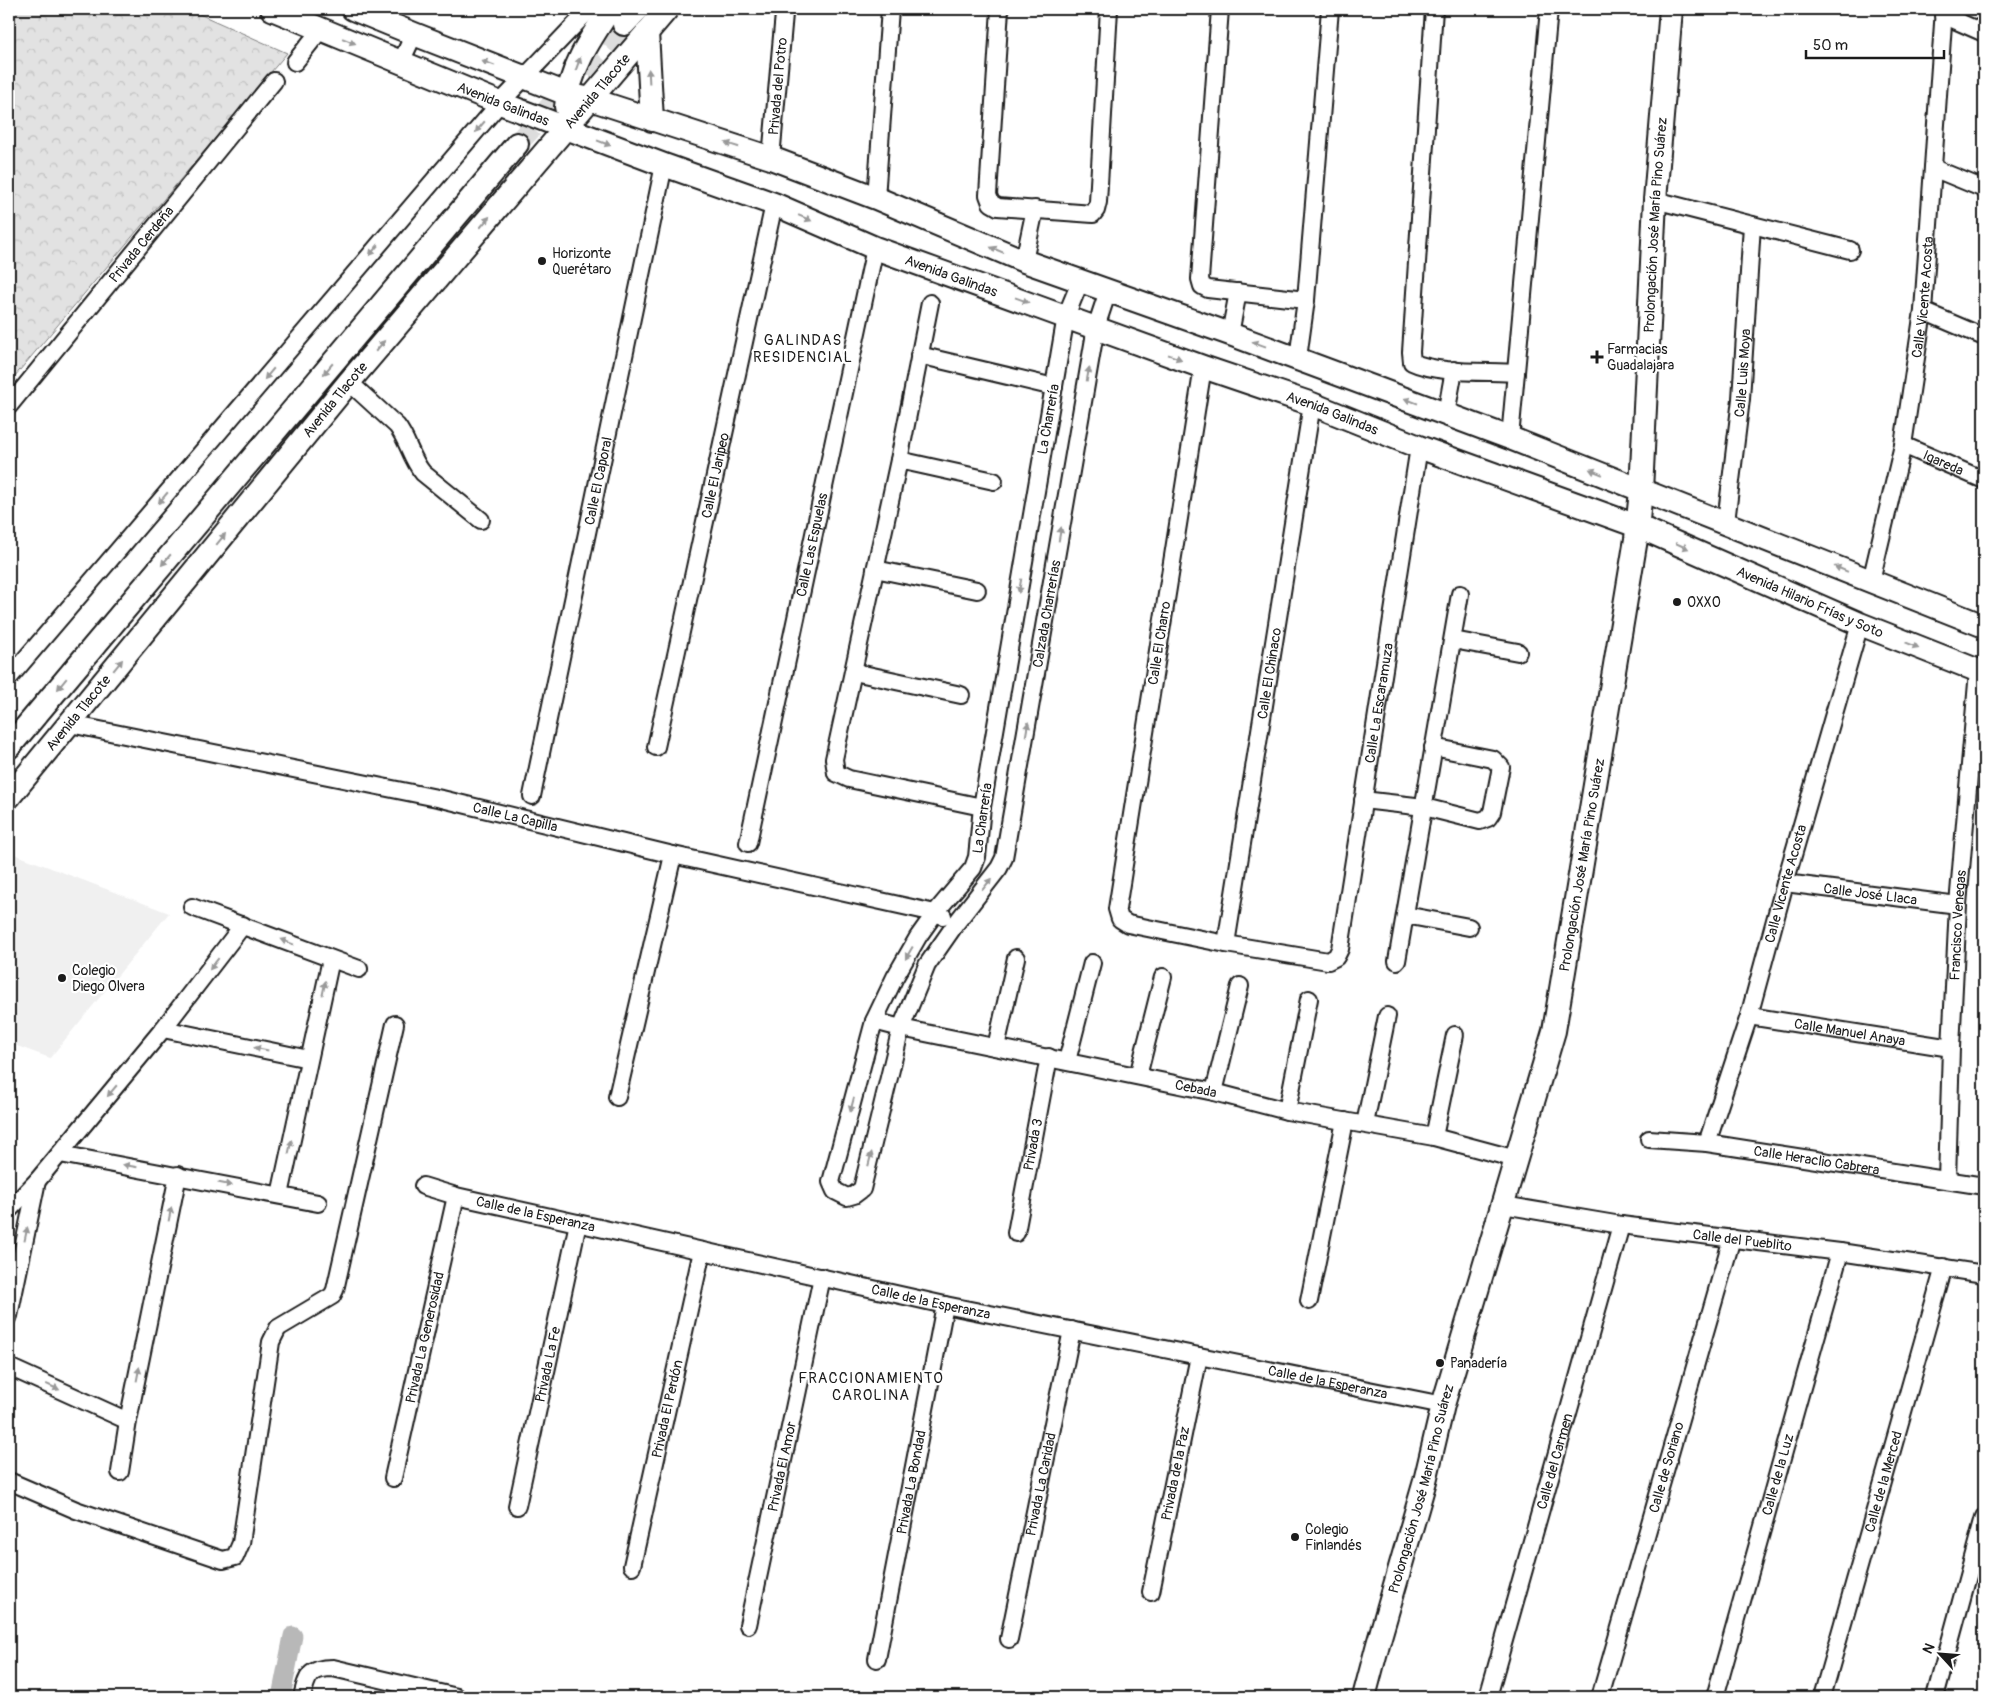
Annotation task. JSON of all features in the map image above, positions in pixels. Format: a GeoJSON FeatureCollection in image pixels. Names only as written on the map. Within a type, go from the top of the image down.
{"type":"FeatureCollection","features":[{"type":"Feature","properties":{"kind":"main road","name":"Avenida Galindas"},"geometry":{"type":"LineString","coordinates":[[272,9],[311,20],[401,62],[500,103],[774,204],[875,248],[1203,367],[1312,404],[1419,447],[1637,526]]}},
{"type":"Feature","properties":{"kind":"main road"},"geometry":{"type":"LineString","coordinates":[[353,9],[568,94],[590,99],[771,158],[876,198],[1024,261],[1298,358],[1510,438],[1641,491],[1726,522],[1984,626]]}},
{"type":"Feature","properties":{"kind":"main road","name":"Avenida Tlacote"},"geometry":{"type":"LineString","coordinates":[[9,797],[350,382],[667,9]]}},
{"type":"Feature","properties":{"kind":"main road","name":"Prolongación José María Pino Suárez"},"geometry":{"type":"LineString","coordinates":[[1364,1697],[1425,1481],[1443,1405],[1554,1031],[1637,526],[1641,491],[1655,200],[1671,9]]}},
{"type":"Feature","properties":{"kind":"main road"},"geometry":{"type":"LineString","coordinates":[[565,128],[568,94],[582,52],[624,14]]}},
{"type":"Feature","properties":{"kind":"main road"},"geometry":{"type":"LineString","coordinates":[[647,32],[652,120]]}},
{"type":"Feature","properties":{"kind":"main road","name":"Avenida Tlacote"},"geometry":{"type":"LineString","coordinates":[[9,747],[517,144]]}},
{"type":"Feature","properties":{"kind":"main road","name":"Avenida Hilario Frías y Soto"},"geometry":{"type":"LineString","coordinates":[[1637,526],[1860,624],[1981,672]]}},
{"type":"Feature","properties":{"kind":"street"},"geometry":{"type":"LineString","coordinates":[[9,678],[500,103],[590,9]]}},
{"type":"Feature","properties":{"kind":"street"},"geometry":{"type":"LineString","coordinates":[[876,198],[890,9]]}},
{"type":"Feature","properties":{"kind":"street"},"geometry":{"type":"LineString","coordinates":[[1000,9],[988,195],[991,203],[998,207],[1092,214],[1096,210],[1110,9]]}},
{"type":"Feature","properties":{"kind":"street"},"geometry":{"type":"LineString","coordinates":[[1220,9],[1200,279],[1202,286],[1208,290],[1306,300]]}},
{"type":"Feature","properties":{"kind":"street"},"geometry":{"type":"LineString","coordinates":[[1298,358],[1306,300],[1330,9]]}},
{"type":"Feature","properties":{"kind":"street"},"geometry":{"type":"LineString","coordinates":[[1434,9],[1411,352],[1412,362],[1422,366],[1454,370],[1516,373]]}},
{"type":"Feature","properties":{"kind":"street"},"geometry":{"type":"LineString","coordinates":[[1510,438],[1549,9]]}},
{"type":"Feature","properties":{"kind":"street"},"geometry":{"type":"LineString","coordinates":[[1944,12],[1984,33]]}},
{"type":"Feature","properties":{"kind":"street","name":"Calle Vicente Acosta"},"geometry":{"type":"LineString","coordinates":[[1871,582],[1903,445],[1923,312],[1944,12]]}},
{"type":"Feature","properties":{"kind":"street","name":"Privada del Potro"},"geometry":{"type":"LineString","coordinates":[[771,158],[784,14]]}},
{"type":"Feature","properties":{"kind":"street"},"geometry":{"type":"LineString","coordinates":[[295,62],[311,20]]}},
{"type":"Feature","properties":{"kind":"street"},"geometry":{"type":"LineString","coordinates":[[401,62],[414,34]]}},
{"type":"Feature","properties":{"kind":"street","name":"Privada Cerdeña"},"geometry":{"type":"LineString","coordinates":[[9,406],[274,81]]}},
{"type":"Feature","properties":{"kind":"street","name":"Calle El Caporal"},"geometry":{"type":"LineString","coordinates":[[532,796],[664,165]]}},
{"type":"Feature","properties":{"kind":"street"},"geometry":{"type":"LineString","coordinates":[[1933,168],[1984,189]]}},
{"type":"Feature","properties":{"kind":"street"},"geometry":{"type":"LineString","coordinates":[[1655,200],[1850,250]]}},
{"type":"Feature","properties":{"kind":"street","name":"Calle El Jaripeo"},"geometry":{"type":"LineString","coordinates":[[656,747],[774,204]]}},
{"type":"Feature","properties":{"kind":"street"},"geometry":{"type":"LineString","coordinates":[[1024,261],[1035,210]]}},
{"type":"Feature","properties":{"kind":"street","name":"Calle Luis Moya"},"geometry":{"type":"LineString","coordinates":[[1726,522],[1741,399],[1752,224]]}},
{"type":"Feature","properties":{"kind":"street","name":"Calle Las Espuelas"},"geometry":{"type":"LineString","coordinates":[[748,843],[875,248]]}},
{"type":"Feature","properties":{"kind":"street","name":"La Charrería"},"geometry":{"type":"LineString","coordinates":[[901,1028],[862,1190],[854,1195],[847,1196],[835,1191],[831,1182],[874,1021],[918,937],[935,913],[973,868],[977,857],[982,807],[1066,316],[1080,282]]}},
{"type":"Feature","properties":{"kind":"street","name":"Calzada Charrerías"},"geometry":{"type":"LineString","coordinates":[[901,1028],[927,964],[999,868],[1004,858],[1096,327],[1108,292]]}},
{"type":"Feature","properties":{"kind":"street"},"geometry":{"type":"LineString","coordinates":[[1230,334],[1238,292]]}},
{"type":"Feature","properties":{"kind":"street"},"geometry":{"type":"LineString","coordinates":[[930,303],[899,460],[834,759],[836,773],[849,779],[982,807]]}},
{"type":"Feature","properties":{"kind":"street"},"geometry":{"type":"LineString","coordinates":[[1923,312],[1984,337]]}},
{"type":"Feature","properties":{"kind":"street"},"geometry":{"type":"LineString","coordinates":[[919,355],[1054,387]]}},
{"type":"Feature","properties":{"kind":"street","name":"Calle El Charro"},"geometry":{"type":"LineString","coordinates":[[1203,367],[1117,909],[1120,920],[1128,924],[1226,944]]}},
{"type":"Feature","properties":{"kind":"street"},"geometry":{"type":"LineString","coordinates":[[1446,414],[1454,370]]}},
{"type":"Feature","properties":{"kind":"street"},"geometry":{"type":"LineString","coordinates":[[350,382],[403,434],[417,466],[481,520]]}},
{"type":"Feature","properties":{"kind":"street","name":"Calle El Chinaco"},"geometry":{"type":"LineString","coordinates":[[1226,944],[1312,404]]}},
{"type":"Feature","properties":{"kind":"street","name":"Igareda"},"geometry":{"type":"LineString","coordinates":[[1903,445],[1984,480]]}},
{"type":"Feature","properties":{"kind":"street","name":"Calle La Escaramuza"},"geometry":{"type":"LineString","coordinates":[[1226,944],[1328,961],[1336,957],[1340,949],[1419,447]]}},
{"type":"Feature","properties":{"kind":"street"},"geometry":{"type":"LineString","coordinates":[[899,460],[994,481]]}},
{"type":"Feature","properties":{"kind":"street"},"geometry":{"type":"LineString","coordinates":[[875,569],[977,590]]}},
{"type":"Feature","properties":{"kind":"street"},"geometry":{"type":"LineString","coordinates":[[1397,961],[1460,594]]}},
{"type":"Feature","properties":{"kind":"street","name":"Calle Vicente Acosta"},"geometry":{"type":"LineString","coordinates":[[1707,1143],[1749,1016],[1785,883],[1860,624]]}},
{"type":"Feature","properties":{"kind":"street"},"geometry":{"type":"LineString","coordinates":[[1453,640],[1518,652]]}},
{"type":"Feature","properties":{"kind":"street"},"geometry":{"type":"LineString","coordinates":[[854,672],[961,695]]}},
{"type":"Feature","properties":{"kind":"street","name":"Francisco Venegas"},"geometry":{"type":"LineString","coordinates":[[1947,1180],[1958,905],[1981,672]]}},
{"type":"Feature","properties":{"kind":"street","name":"Calle La Capilla"},"geometry":{"type":"LineString","coordinates":[[70,724],[442,799],[673,855],[935,913],[957,922]]}},
{"type":"Feature","properties":{"kind":"street"},"geometry":{"type":"LineString","coordinates":[[1363,800],[1424,807],[1480,821],[1488,818],[1492,812],[1501,768],[1493,759],[1433,747]]}},
{"type":"Feature","properties":{"kind":"street"},"geometry":{"type":"LineString","coordinates":[[617,1097],[673,855]]}},
{"type":"Feature","properties":{"kind":"street","name":"Calle José Llaca"},"geometry":{"type":"LineString","coordinates":[[1785,883],[1958,905]]}},
{"type":"Feature","properties":{"kind":"street"},"geometry":{"type":"LineString","coordinates":[[192,907],[359,969]]}},
{"type":"Feature","properties":{"kind":"street"},"geometry":{"type":"LineString","coordinates":[[1405,915],[1469,927]]}},
{"type":"Feature","properties":{"kind":"street"},"geometry":{"type":"LineString","coordinates":[[9,1210],[60,1154],[163,1029],[244,925]]}},
{"type":"Feature","properties":{"kind":"street"},"geometry":{"type":"LineString","coordinates":[[280,1195],[331,958]]}},
{"type":"Feature","properties":{"kind":"street"},"geometry":{"type":"LineString","coordinates":[[996,1046],[1016,958]]}},
{"type":"Feature","properties":{"kind":"street"},"geometry":{"type":"LineString","coordinates":[[1067,1061],[1092,963]]}},
{"type":"Feature","properties":{"kind":"street"},"geometry":{"type":"LineString","coordinates":[[1138,1076],[1163,977]]}},
{"type":"Feature","properties":{"kind":"street"},"geometry":{"type":"LineString","coordinates":[[1214,1092],[1240,986]]}},
{"type":"Feature","properties":{"kind":"street"},"geometry":{"type":"LineString","coordinates":[[1287,1111],[1309,999]]}},
{"type":"Feature","properties":{"kind":"street"},"geometry":{"type":"LineString","coordinates":[[1365,1124],[1386,1016]]}},
{"type":"Feature","properties":{"kind":"street","name":"Calle Manuel Anaya"},"geometry":{"type":"LineString","coordinates":[[1749,1016],[1951,1048]]}},
{"type":"Feature","properties":{"kind":"street","name":"Cebada"},"geometry":{"type":"LineString","coordinates":[[874,1021],[1214,1092],[1287,1111],[1434,1136],[1516,1159]]}},
{"type":"Feature","properties":{"kind":"street"},"geometry":{"type":"LineString","coordinates":[[9,1481],[76,1510],[223,1560],[235,1557],[241,1544],[271,1342],[278,1328],[332,1296],[335,1290],[395,1024]]}},
{"type":"Feature","properties":{"kind":"street"},"geometry":{"type":"LineString","coordinates":[[163,1029],[309,1059]]}},
{"type":"Feature","properties":{"kind":"street"},"geometry":{"type":"LineString","coordinates":[[1434,1136],[1456,1035]]}},
{"type":"Feature","properties":{"kind":"street","name":"Privada 3"},"geometry":{"type":"LineString","coordinates":[[1016,1233],[1050,1057]]}},
{"type":"Feature","properties":{"kind":"street"},"geometry":{"type":"LineString","coordinates":[[1310,1301],[1344,1121]]}},
{"type":"Feature","properties":{"kind":"street","name":"Calle Heraclio Cabrera"},"geometry":{"type":"LineString","coordinates":[[1649,1139],[1707,1143],[1984,1186]]}},
{"type":"Feature","properties":{"kind":"street"},"geometry":{"type":"LineString","coordinates":[[60,1154],[318,1203]]}},
{"type":"Feature","properties":{"kind":"street"},"geometry":{"type":"LineString","coordinates":[[120,1472],[128,1421],[178,1175]]}},
{"type":"Feature","properties":{"kind":"street"},"geometry":{"type":"LineString","coordinates":[[9,1316],[37,1181]]}},
{"type":"Feature","properties":{"kind":"street","name":"Calle de la Esperanza"},"geometry":{"type":"LineString","coordinates":[[422,1186],[456,1196],[945,1305],[1443,1405]]}},
{"type":"Feature","properties":{"kind":"street","name":"Privada La Generosidad"},"geometry":{"type":"LineString","coordinates":[[393,1478],[456,1196]]}},
{"type":"Feature","properties":{"kind":"street","name":"Calle del Pueblito"},"geometry":{"type":"LineString","coordinates":[[1502,1205],[1621,1225],[1840,1252],[1984,1274]]}},
{"type":"Feature","properties":{"kind":"street","name":"Privada La Fe"},"geometry":{"type":"LineString","coordinates":[[517,1506],[578,1223]]}},
{"type":"Feature","properties":{"kind":"street","name":"Calle del Carmen"},"geometry":{"type":"LineString","coordinates":[[1488,1697],[1621,1225]]}},
{"type":"Feature","properties":{"kind":"street","name":"Calle de Soriano"},"geometry":{"type":"LineString","coordinates":[[1600,1697],[1732,1238]]}},
{"type":"Feature","properties":{"kind":"street","name":"Privada El Perdón"},"geometry":{"type":"LineString","coordinates":[[632,1566],[702,1250]]}},
{"type":"Feature","properties":{"kind":"street","name":"Calle de la Luz"},"geometry":{"type":"LineString","coordinates":[[1715,1697],[1840,1252]]}},
{"type":"Feature","properties":{"kind":"street","name":"Calle de la Merced"},"geometry":{"type":"LineString","coordinates":[[1822,1697],[1944,1267]]}},
{"type":"Feature","properties":{"kind":"street","name":"Privada El Amor"},"geometry":{"type":"LineString","coordinates":[[748,1625],[822,1277]]}},
{"type":"Feature","properties":{"kind":"street","name":"Privada La Bondad"},"geometry":{"type":"LineString","coordinates":[[877,1659],[945,1305]]}},
{"type":"Feature","properties":{"kind":"street","name":"Privada La Caridad"},"geometry":{"type":"LineString","coordinates":[[1009,1639],[1072,1330]]}},
{"type":"Feature","properties":{"kind":"street","name":"Privada de la Paz"},"geometry":{"type":"LineString","coordinates":[[1151,1592],[1199,1356]]}},
{"type":"Feature","properties":{"kind":"street"},"geometry":{"type":"LineString","coordinates":[[9,1367],[128,1421]]}},
{"type":"Feature","properties":{"kind":"street"},"geometry":{"type":"LineString","coordinates":[[1935,1697],[1984,1517]]}},
{"type":"Feature","properties":{"kind":"street"},"geometry":{"type":"LineString","coordinates":[[302,1697],[308,1676],[320,1668],[333,1668],[457,1697]]}},
{"type":"Feature","properties":{"kind":"shaded area","name":"Colegio Diego Olvera"},"geometry":{"type":"Polygon","coordinates":[[[9,852],[169,913],[50,1058],[9,1043],[9,852]]]}},
{"type":"Feature","properties":{"kind":"green space"},"geometry":{"type":"Polygon","coordinates":[[[9,9],[188,9],[287,53],[9,383],[9,9]]]}},
{"type":"Feature","properties":{"kind":"waterway"},"geometry":{"type":"LineString","coordinates":[[281,1697],[293,1636]]}},
{"type":"Feature","properties":{"kind":"tunnel"},"geometry":{"type":"LineString","coordinates":[[517,144],[624,24]]}},
{"type":"Feature","properties":{"kind":"place","name":"Horizonte Querétaro"},"geometry":{"type":"Point","coordinates":[542,261]}},
{"type":"Feature","properties":{"kind":"place","name":"Farmacias Guadalajara"},"geometry":{"type":"Point","coordinates":[1597,357]}},
{"type":"Feature","properties":{"kind":"place","name":"OXXO"},"geometry":{"type":"Point","coordinates":[1677,602]}},
{"type":"Feature","properties":{"kind":"place","name":"Colegio Diego Olvera"},"geometry":{"type":"Point","coordinates":[62,978]}},
{"type":"Feature","properties":{"kind":"place","name":"Panadería"},"geometry":{"type":"Point","coordinates":[1440,1363]}},
{"type":"Feature","properties":{"kind":"place","name":"Colegio Finlandés"},"geometry":{"type":"Point","coordinates":[1295,1537]}},
{"type":"Feature","properties":{"kind":"district","name":"GALINDAS RESIDENCIAL"},"geometry":{"type":"Point","coordinates":[803,348]}},
{"type":"Feature","properties":{"kind":"district","name":"FRACCIONAMIENTO CAROLINA"},"geometry":{"type":"Point","coordinates":[871,1386]}}]}
